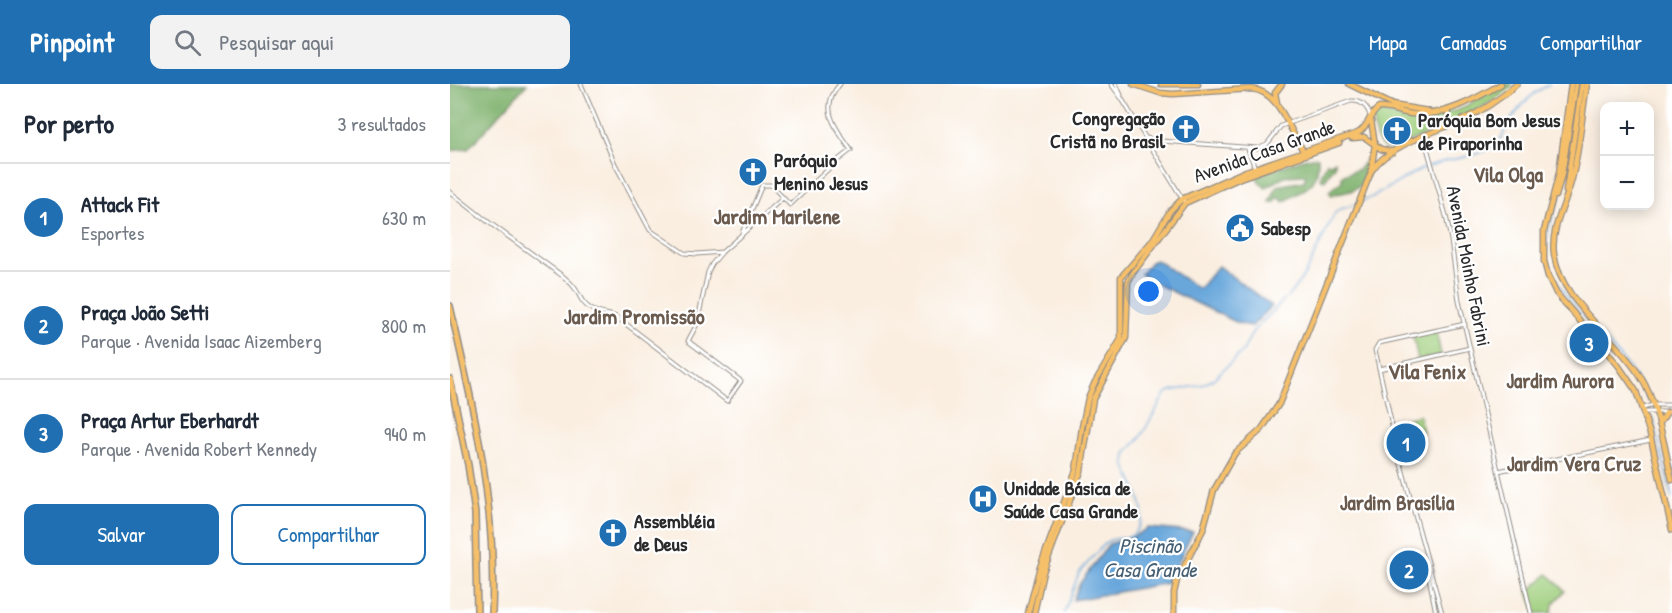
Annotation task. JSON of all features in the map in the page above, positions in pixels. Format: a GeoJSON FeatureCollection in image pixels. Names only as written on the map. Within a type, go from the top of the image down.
{"type":"FeatureCollection","features":[{"type":"Feature","properties":{"kind":"highway"},"geometry":{"type":"LineString","coordinates":[[450,306],[484,463],[490,510],[492,613]]}},
{"type":"Feature","properties":{"kind":"highway"},"geometry":{"type":"LineString","coordinates":[[450,379],[468,465],[475,513],[477,613]]}},
{"type":"Feature","properties":{"kind":"main road"},"geometry":{"type":"LineString","coordinates":[[1133,84],[1160,93],[1257,90],[1266,94],[1278,107],[1305,153]]}},
{"type":"Feature","properties":{"kind":"main road"},"geometry":{"type":"LineString","coordinates":[[1161,84],[1198,84]]}},
{"type":"Feature","properties":{"kind":"main road"},"geometry":{"type":"LineString","coordinates":[[1278,107],[1275,94],[1282,84]]}},
{"type":"Feature","properties":{"kind":"main road"},"geometry":{"type":"LineString","coordinates":[[1349,84],[1392,105],[1434,112]]}},
{"type":"Feature","properties":{"kind":"main road"},"geometry":{"type":"LineString","coordinates":[[1371,172],[1375,144],[1371,118],[1374,111],[1381,107],[1411,114],[1447,110],[1466,103],[1501,84]]}},
{"type":"Feature","properties":{"kind":"main road"},"geometry":{"type":"LineString","coordinates":[[1174,613],[1174,593],[1177,580],[1203,531],[1214,490],[1235,453],[1261,430],[1279,404],[1371,172],[1380,160],[1393,152],[1486,108],[1517,84]]}},
{"type":"Feature","properties":{"kind":"main road"},"geometry":{"type":"LineString","coordinates":[[1571,84],[1559,173],[1545,223],[1542,248],[1544,261],[1551,284],[1562,302],[1626,374],[1643,410],[1672,530]]}},
{"type":"Feature","properties":{"kind":"main road"},"geometry":{"type":"LineString","coordinates":[[1551,205],[1559,189],[1576,84]]}},
{"type":"Feature","properties":{"kind":"main road"},"geometry":{"type":"LineString","coordinates":[[1564,202],[1582,84]]}},
{"type":"Feature","properties":{"kind":"main road"},"geometry":{"type":"LineString","coordinates":[[1587,84],[1574,172],[1554,240],[1557,269],[1570,293],[1634,367],[1644,382],[1659,424],[1672,480]]}},
{"type":"Feature","properties":{"kind":"main road"},"geometry":{"type":"LineString","coordinates":[[1177,85],[1185,94]]}},
{"type":"Feature","properties":{"kind":"main road"},"geometry":{"type":"LineString","coordinates":[[1442,129],[1449,120],[1447,110]]}},
{"type":"Feature","properties":{"kind":"main road","name":"Avenida Casa Grande"},"geometry":{"type":"LineString","coordinates":[[1128,282],[1183,201],[1361,131],[1371,118]]}},
{"type":"Feature","properties":{"kind":"main road","name":"Avenida Casa Grande"},"geometry":{"type":"LineString","coordinates":[[1028,613],[1039,570],[1076,470],[1088,398],[1120,339],[1123,275],[1152,241],[1170,211],[1183,201],[1255,168],[1357,136],[1364,137],[1383,150],[1393,152]]}},
{"type":"Feature","properties":{"kind":"main road"},"geometry":{"type":"LineString","coordinates":[[1034,613],[1043,572],[1081,471],[1093,399],[1126,338],[1128,282],[1123,275]]}},
{"type":"Feature","properties":{"kind":"main road"},"geometry":{"type":"LineString","coordinates":[[1121,284],[1128,282]]}},
{"type":"Feature","properties":{"kind":"main road"},"geometry":{"type":"LineString","coordinates":[[1659,424],[1669,412]]}},
{"type":"Feature","properties":{"kind":"street"},"geometry":{"type":"LineString","coordinates":[[581,84],[615,164],[650,230],[684,253],[722,252]]}},
{"type":"Feature","properties":{"kind":"street"},"geometry":{"type":"LineString","coordinates":[[740,236],[761,187],[771,184],[790,205],[851,150],[835,127],[831,116],[830,103],[833,92],[840,84]]}},
{"type":"Feature","properties":{"kind":"street"},"geometry":{"type":"LineString","coordinates":[[1111,84],[1183,201]]}},
{"type":"Feature","properties":{"kind":"street"},"geometry":{"type":"LineString","coordinates":[[1116,84],[1122,99]]}},
{"type":"Feature","properties":{"kind":"street"},"geometry":{"type":"LineString","coordinates":[[1146,138],[1248,149],[1266,145],[1278,129],[1287,123],[1354,101],[1366,107],[1371,118]]}},
{"type":"Feature","properties":{"kind":"street","name":"Avenida Moinho Fabrini"},"geometry":{"type":"LineString","coordinates":[[1424,137],[1451,240],[1458,294],[1531,613]]}},
{"type":"Feature","properties":{"kind":"street"},"geometry":{"type":"LineString","coordinates":[[1150,147],[1161,141]]}},
{"type":"Feature","properties":{"kind":"street"},"geometry":{"type":"LineString","coordinates":[[1248,149],[1255,168]]}},
{"type":"Feature","properties":{"kind":"street"},"geometry":{"type":"LineString","coordinates":[[451,193],[564,277],[574,286],[588,308],[599,314],[616,317],[727,401],[741,381],[687,341],[697,324],[708,272],[722,252],[783,198]]}},
{"type":"Feature","properties":{"kind":"street"},"geometry":{"type":"LineString","coordinates":[[1442,613],[1399,457],[1375,352],[1379,343],[1465,324]]}},
{"type":"Feature","properties":{"kind":"street"},"geometry":{"type":"LineString","coordinates":[[1379,369],[1470,348]]}},
{"type":"Feature","properties":{"kind":"street"},"geometry":{"type":"LineString","coordinates":[[1643,410],[1653,405],[1672,405]]}},
{"type":"Feature","properties":{"kind":"street"},"geometry":{"type":"LineString","coordinates":[[1643,410],[1669,412]]}},
{"type":"Feature","properties":{"kind":"street"},"geometry":{"type":"LineString","coordinates":[[1498,471],[1651,440]]}},
{"type":"Feature","properties":{"kind":"street"},"geometry":{"type":"LineString","coordinates":[[1425,553],[1436,613]]}},
{"type":"Feature","properties":{"kind":"green space"},"geometry":{"type":"Polygon","coordinates":[[[450,84],[527,84],[468,149],[450,151],[450,84]]]}},
{"type":"Feature","properties":{"kind":"green space"},"geometry":{"type":"Polygon","coordinates":[[[1504,84],[1512,84],[1511,88],[1453,122],[1391,149],[1378,141],[1374,131],[1374,119],[1378,112],[1410,120],[1459,110],[1504,84]]]}},
{"type":"Feature","properties":{"kind":"green space"},"geometry":{"type":"Polygon","coordinates":[[[1318,157],[1316,175],[1310,186],[1284,202],[1279,197],[1274,203],[1270,203],[1277,186],[1304,181],[1306,175],[1285,176],[1266,188],[1259,182],[1256,175],[1306,158],[1318,157]]]}},
{"type":"Feature","properties":{"kind":"green space"},"geometry":{"type":"Polygon","coordinates":[[[1335,161],[1335,166],[1324,181],[1320,178],[1327,162],[1330,164],[1335,161]]]}},
{"type":"Feature","properties":{"kind":"green space"},"geometry":{"type":"Polygon","coordinates":[[[1365,161],[1370,169],[1361,185],[1332,196],[1329,191],[1342,181],[1342,176],[1359,169],[1365,161]]]}},
{"type":"Feature","properties":{"kind":"green space"},"geometry":{"type":"Polygon","coordinates":[[[1436,331],[1441,355],[1418,360],[1413,336],[1436,331]]]}},
{"type":"Feature","properties":{"kind":"green space"},"geometry":{"type":"Polygon","coordinates":[[[1587,335],[1600,347],[1589,353],[1580,337],[1587,335]]]}},
{"type":"Feature","properties":{"kind":"green space"},"geometry":{"type":"Polygon","coordinates":[[[1419,415],[1423,432],[1402,441],[1397,422],[1419,415]]]}},
{"type":"Feature","properties":{"kind":"green space"},"geometry":{"type":"Polygon","coordinates":[[[1407,558],[1414,560],[1415,583],[1400,581],[1407,558]]]}},
{"type":"Feature","properties":{"kind":"green space"},"geometry":{"type":"Polygon","coordinates":[[[1548,574],[1565,591],[1553,604],[1552,613],[1536,613],[1528,592],[1548,574]]]}},
{"type":"Feature","properties":{"kind":"water"},"geometry":{"type":"Polygon","coordinates":[[[1156,260],[1199,289],[1218,266],[1272,306],[1252,326],[1240,324],[1141,274],[1151,262],[1156,260]]]}},
{"type":"Feature","properties":{"kind":"water","name":"Piscinão Casa Grande"},"geometry":{"type":"Polygon","coordinates":[[[1148,528],[1193,532],[1168,583],[1073,600],[1080,583],[1109,544],[1131,538],[1148,528]]]}},
{"type":"Feature","properties":{"kind":"waterway"},"geometry":{"type":"LineString","coordinates":[[1360,202],[1411,174],[1437,163],[1488,150],[1501,139],[1507,126],[1525,102],[1536,92],[1549,85]]}},
{"type":"Feature","properties":{"kind":"waterway"},"geometry":{"type":"LineString","coordinates":[[1577,105],[1578,95]]}},
{"type":"Feature","properties":{"kind":"waterway"},"geometry":{"type":"LineString","coordinates":[[1572,134],[1565,178],[1548,234],[1547,249],[1551,268],[1574,306],[1623,361],[1647,399]]}},
{"type":"Feature","properties":{"kind":"waterway"},"geometry":{"type":"LineString","coordinates":[[1064,613],[1079,573],[1105,543],[1132,536],[1138,528],[1142,510],[1137,491],[1125,464],[1126,454],[1140,438],[1165,394],[1202,385],[1212,380],[1243,351],[1253,331],[1290,294],[1305,274],[1335,213],[1356,204]]}},
{"type":"Feature","properties":{"kind":"waterway"},"geometry":{"type":"LineString","coordinates":[[1653,418],[1672,498]]}},
{"type":"Feature","properties":{"kind":"place","name":"Congregação Cristã no Brasil"},"geometry":{"type":"Point","coordinates":[1186,129]}},
{"type":"Feature","properties":{"kind":"place","name":"Paróquia Bom Jesus de Piraporinha"},"geometry":{"type":"Point","coordinates":[1397,131]}},
{"type":"Feature","properties":{"kind":"place","name":"Paróquio Menino Jesus"},"geometry":{"type":"Point","coordinates":[753,172]}},
{"type":"Feature","properties":{"kind":"place","name":"Sabesp"},"geometry":{"type":"Point","coordinates":[1240,228]}},
{"type":"Feature","properties":{"kind":"place","name":"Praça Artur Eberhardt"},"geometry":{"type":"Point","coordinates":[1589,343]}},
{"type":"Feature","properties":{"kind":"place","name":"Attack Fit"},"geometry":{"type":"Point","coordinates":[1406,443]}},
{"type":"Feature","properties":{"kind":"place","name":"Unidade Básica de Saúde Casa Grande"},"geometry":{"type":"Point","coordinates":[983,499]}},
{"type":"Feature","properties":{"kind":"place","name":"Assembléia de Deus"},"geometry":{"type":"Point","coordinates":[613,533]}},
{"type":"Feature","properties":{"kind":"place","name":"Praça João Setti"},"geometry":{"type":"Point","coordinates":[1409,570]}},
{"type":"Feature","properties":{"kind":"district","name":"Vila Olga"},"geometry":{"type":"Point","coordinates":[1508,175]}},
{"type":"Feature","properties":{"kind":"district","name":"Jardim Marilene"},"geometry":{"type":"Point","coordinates":[777,216]}},
{"type":"Feature","properties":{"kind":"district","name":"Jardim Promissão"},"geometry":{"type":"Point","coordinates":[634,316]}},
{"type":"Feature","properties":{"kind":"district","name":"Vila Fenix"},"geometry":{"type":"Point","coordinates":[1427,371]}},
{"type":"Feature","properties":{"kind":"district","name":"Jardim Aurora"},"geometry":{"type":"Point","coordinates":[1560,381]}},
{"type":"Feature","properties":{"kind":"district","name":"Jardim Vera Cruz"},"geometry":{"type":"Point","coordinates":[1574,464]}},
{"type":"Feature","properties":{"kind":"district","name":"Jardim Brasília"},"geometry":{"type":"Point","coordinates":[1397,503]}}]}
